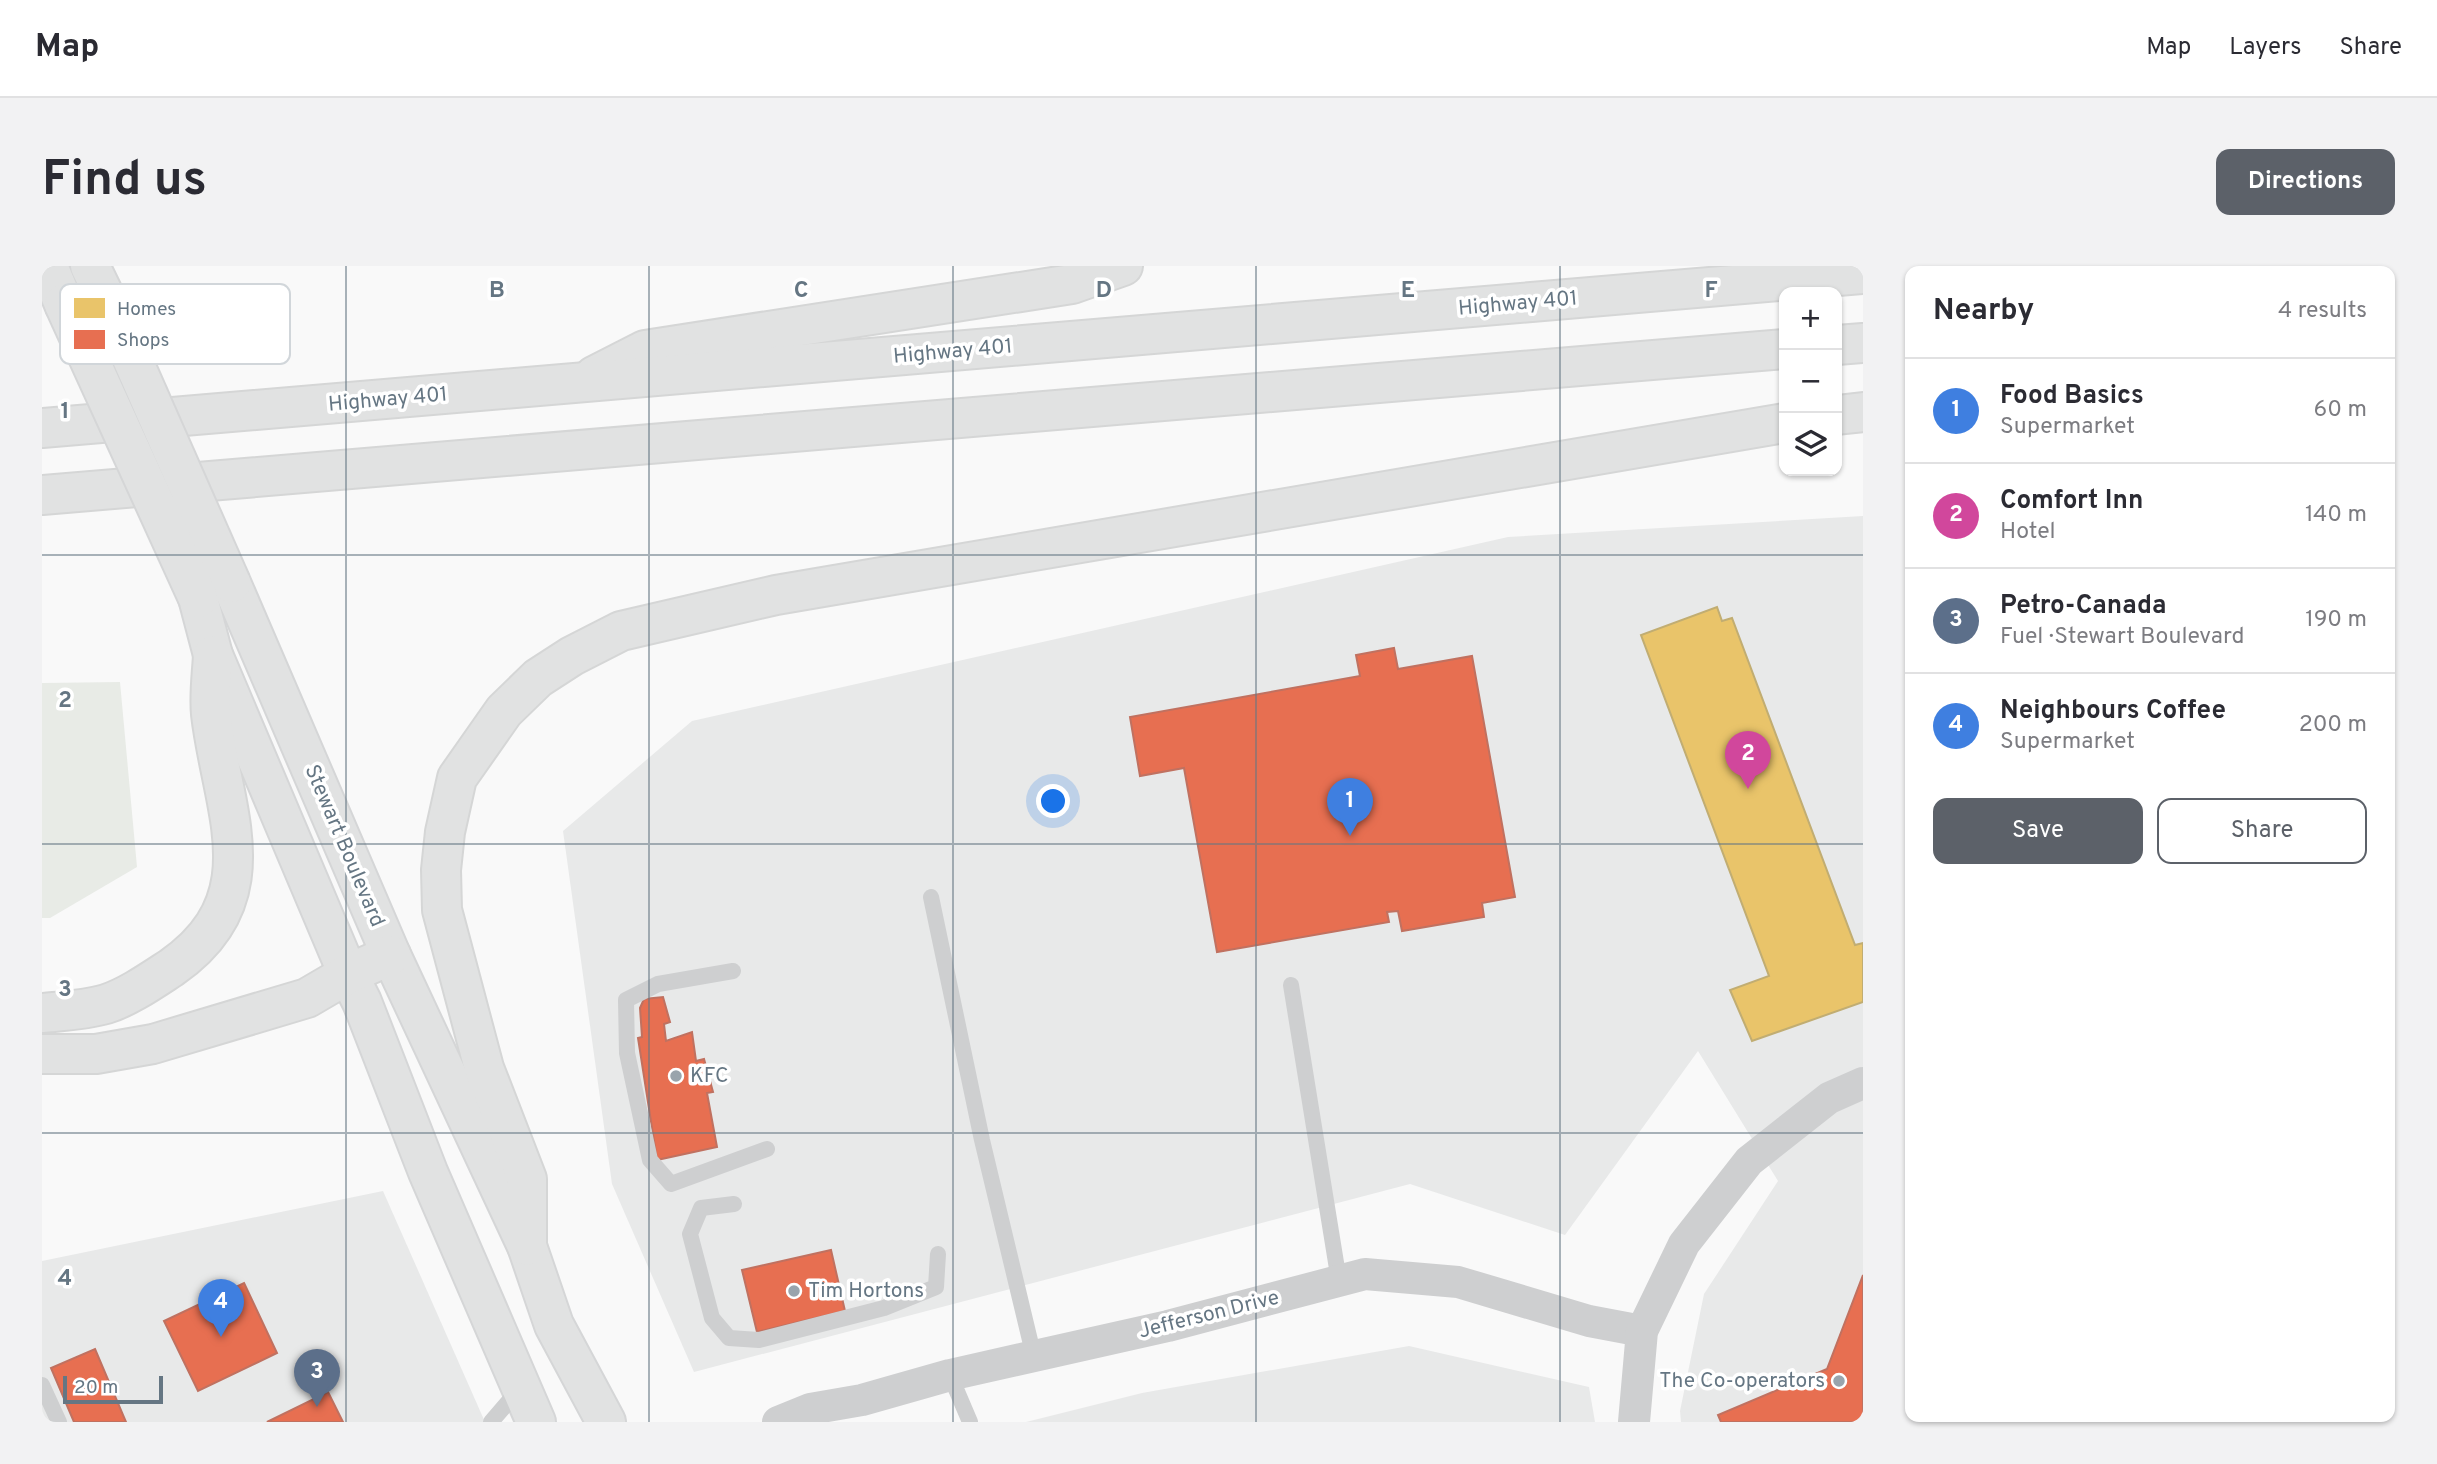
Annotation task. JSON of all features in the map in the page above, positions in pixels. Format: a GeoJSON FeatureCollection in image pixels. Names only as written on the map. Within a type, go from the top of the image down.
{"type":"FeatureCollection","features":[{"type":"Feature","properties":{"kind":"main road","name":"Stewart Boulevard"},"geometry":{"type":"LineString","coordinates":[[48,266],[60,294]]}},
{"type":"Feature","properties":{"kind":"main road"},"geometry":{"type":"LineString","coordinates":[[576,385],[645,350],[1072,284],[1123,266]]}},
{"type":"Feature","properties":{"kind":"main road","name":"Highway 401"},"geometry":{"type":"LineString","coordinates":[[42,428],[576,385],[1863,274]]}},
{"type":"Feature","properties":{"kind":"main road"},"geometry":{"type":"LineString","coordinates":[[1842,345],[1863,343]]}},
{"type":"Feature","properties":{"kind":"main road"},"geometry":{"type":"LineString","coordinates":[[42,495],[1779,349]]}},
{"type":"Feature","properties":{"kind":"main road","name":"Stewart Boulevard"},"geometry":{"type":"LineString","coordinates":[[95,364],[214,590],[527,1246],[554,1325],[607,1422]]}},
{"type":"Feature","properties":{"kind":"main road","name":"Stewart Boulevard"},"geometry":{"type":"LineString","coordinates":[[128,364],[214,590],[213,655],[362,1002],[428,1172],[536,1422]]}},
{"type":"Feature","properties":{"kind":"main road"},"geometry":{"type":"LineString","coordinates":[[1842,414],[1863,412]]}},
{"type":"Feature","properties":{"kind":"main road"},"geometry":{"type":"LineString","coordinates":[[527,1246],[527,1179],[484,1068],[453,957],[442,911],[441,870],[445,832],[457,778],[504,711],[538,678],[621,631],[682,619],[776,595],[1779,424]]}},
{"type":"Feature","properties":{"kind":"main road"},"geometry":{"type":"LineString","coordinates":[[42,518],[76,514],[211,481]]}},
{"type":"Feature","properties":{"kind":"main road"},"geometry":{"type":"LineString","coordinates":[[42,1013],[106,1004],[152,981],[186,957],[214,928],[232,885],[233,832],[210,712],[213,655]]}},
{"type":"Feature","properties":{"kind":"main road"},"geometry":{"type":"LineString","coordinates":[[42,1054],[96,1054],[153,1044],[307,998],[348,974],[390,955]]}},
{"type":"Feature","properties":{"kind":"street"},"geometry":{"type":"LineString","coordinates":[[1634,1422],[1642,1331],[1685,1244],[1749,1161],[1829,1098],[1863,1083]]}},
{"type":"Feature","properties":{"kind":"street","name":"Jefferson Drive"},"geometry":{"type":"LineString","coordinates":[[778,1422],[810,1409],[862,1400],[950,1375],[1168,1326],[1364,1274],[1458,1282],[1589,1321],[1642,1331]]}},
{"type":"Feature","properties":{"kind":"lane"},"geometry":{"type":"LineString","coordinates":[[931,897],[982,1140],[1034,1357]]}},
{"type":"Feature","properties":{"kind":"lane"},"geometry":{"type":"LineString","coordinates":[[733,971],[658,984],[626,1000],[626,1053],[650,1160],[671,1184],[767,1149]]}},
{"type":"Feature","properties":{"kind":"lane"},"geometry":{"type":"LineString","coordinates":[[1291,985],[1339,1281]]}},
{"type":"Feature","properties":{"kind":"lane"},"geometry":{"type":"LineString","coordinates":[[734,1204],[701,1208],[690,1234],[712,1318],[729,1338],[759,1340],[884,1308],[936,1287],[938,1254]]}},
{"type":"Feature","properties":{"kind":"lane"},"geometry":{"type":"LineString","coordinates":[[950,1375],[970,1422]]}},
{"type":"Feature","properties":{"kind":"lane"},"geometry":{"type":"LineString","coordinates":[[42,1385],[59,1422]]}},
{"type":"Feature","properties":{"kind":"lane"},"geometry":{"type":"LineString","coordinates":[[491,1422],[521,1387]]}},
{"type":"Feature","properties":{"kind":"shaded area"},"geometry":{"type":"Polygon","coordinates":[[[1863,516],[1863,1422],[1681,1422],[1680,1411],[1704,1294],[1778,1181],[1698,1051],[1565,1235],[1410,1184],[694,1372],[612,1184],[563,831],[692,721],[1508,537],[1863,516]]]}},
{"type":"Feature","properties":{"kind":"shaded area"},"geometry":{"type":"Polygon","coordinates":[[[120,682],[137,867],[50,918],[42,918],[42,683],[120,682]]]}},
{"type":"Feature","properties":{"kind":"shaded area"},"geometry":{"type":"Polygon","coordinates":[[[383,1191],[485,1422],[42,1422],[42,1261],[383,1191]]]}},
{"type":"Feature","properties":{"kind":"shaded area"},"geometry":{"type":"Polygon","coordinates":[[[1409,1346],[1589,1387],[1595,1422],[1026,1422],[1142,1393],[1409,1346]]]}},
{"type":"Feature","properties":{"kind":"building: Homes"},"geometry":{"type":"Polygon","coordinates":[[[1717,607],[1722,621],[1732,618],[1855,945],[1863,943],[1863,1002],[1752,1041],[1730,990],[1769,976],[1641,635],[1717,607]]]}},
{"type":"Feature","properties":{"kind":"building: Shops"},"geometry":{"type":"Polygon","coordinates":[[[1394,648],[1398,669],[1472,656],[1515,897],[1482,903],[1484,917],[1402,931],[1398,911],[1387,912],[1389,922],[1217,952],[1184,768],[1140,776],[1130,717],[1360,676],[1356,655],[1394,648]]]}},
{"type":"Feature","properties":{"kind":"building: Shops","name":"KFC"},"geometry":{"type":"Polygon","coordinates":[[[663,997],[670,1022],[664,1024],[666,1041],[692,1032],[696,1061],[704,1059],[713,1092],[707,1093],[717,1147],[657,1160],[638,1038],[642,1037],[640,1008],[644,999],[663,997]]]}},
{"type":"Feature","properties":{"kind":"building: Shops","name":"Tim Hortons"},"geometry":{"type":"Polygon","coordinates":[[[831,1250],[845,1311],[757,1332],[742,1270],[831,1250]]]}},
{"type":"Feature","properties":{"kind":"building: Shops"},"geometry":{"type":"Polygon","coordinates":[[[1863,1275],[1863,1422],[1721,1422],[1718,1415],[1827,1369],[1863,1275]]]}},
{"type":"Feature","properties":{"kind":"building: Shops"},"geometry":{"type":"Polygon","coordinates":[[[244,1283],[277,1353],[198,1391],[164,1321],[244,1283]]]}},
{"type":"Feature","properties":{"kind":"building: Shops"},"geometry":{"type":"Polygon","coordinates":[[[95,1349],[126,1422],[74,1422],[51,1368],[95,1349]]]}},
{"type":"Feature","properties":{"kind":"building: Shops"},"geometry":{"type":"Polygon","coordinates":[[[328,1392],[343,1422],[267,1422],[328,1392]]]}},
{"type":"Feature","properties":{"kind":"place","name":"Comfort Inn"},"geometry":{"type":"Point","coordinates":[1748,789]}},
{"type":"Feature","properties":{"kind":"place","name":"Food Basics"},"geometry":{"type":"Point","coordinates":[1350,836]}},
{"type":"Feature","properties":{"kind":"place","name":"KFC"},"geometry":{"type":"Point","coordinates":[676,1076]}},
{"type":"Feature","properties":{"kind":"place","name":"Tim Hortons"},"geometry":{"type":"Point","coordinates":[794,1291]}},
{"type":"Feature","properties":{"kind":"place","name":"Neighbours Coffee"},"geometry":{"type":"Point","coordinates":[221,1337]}},
{"type":"Feature","properties":{"kind":"place","name":"The Co-operators"},"geometry":{"type":"Point","coordinates":[1839,1381]}},
{"type":"Feature","properties":{"kind":"place","name":"Petro-Canada"},"geometry":{"type":"Point","coordinates":[317,1407]}}]}
